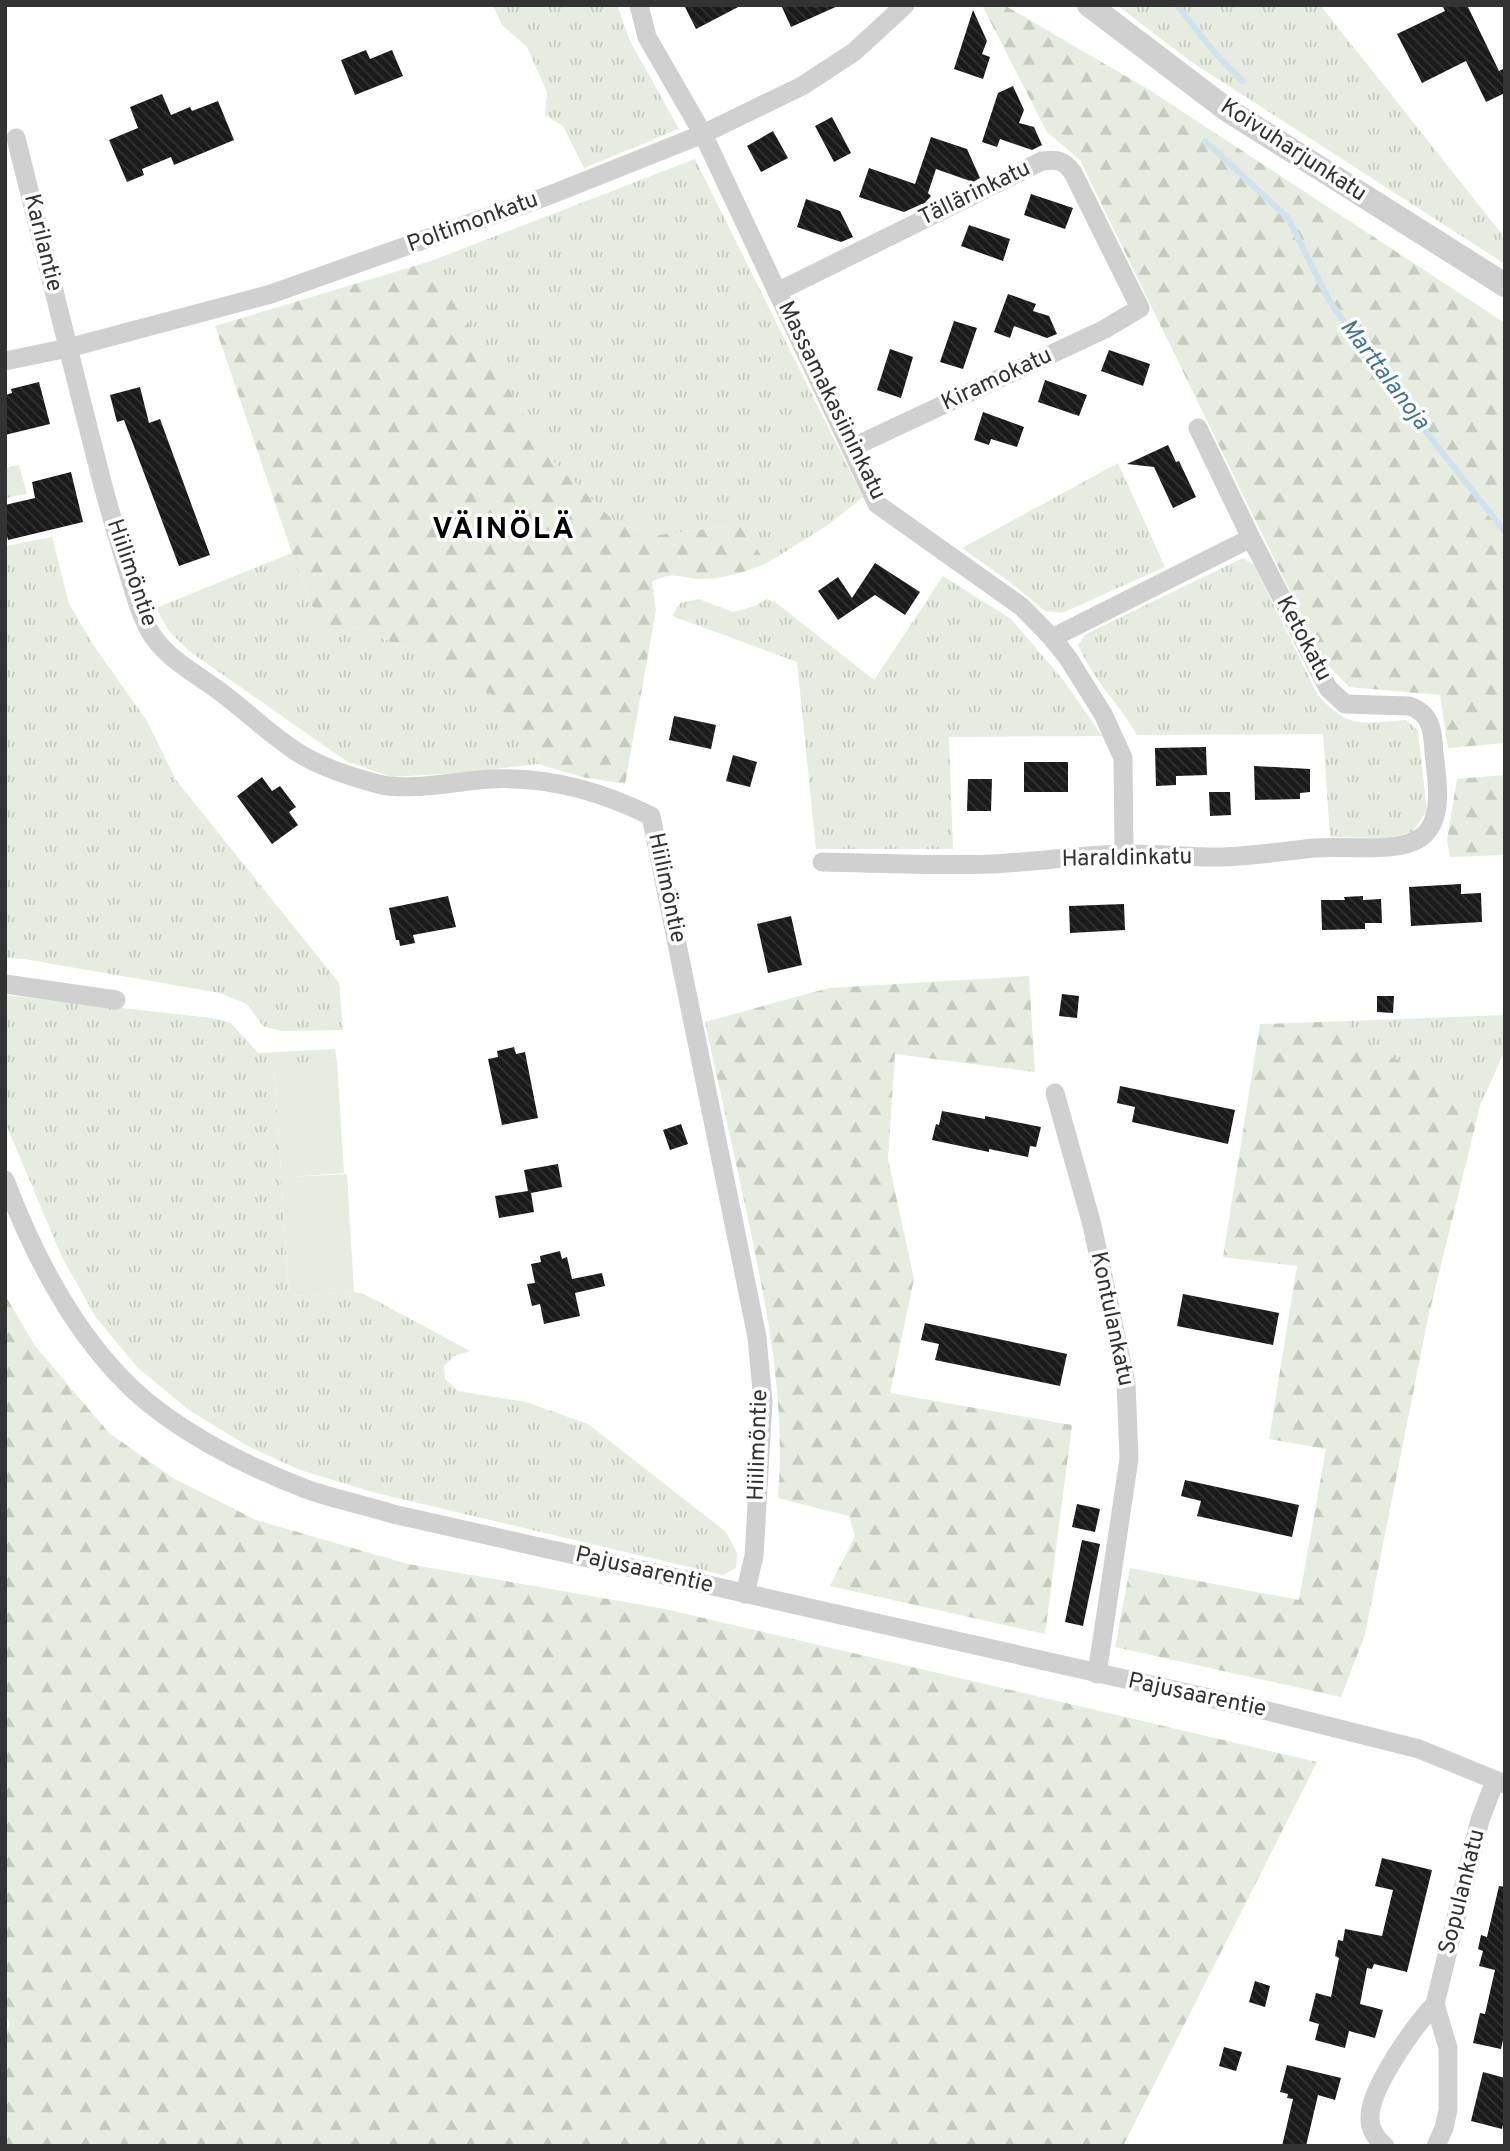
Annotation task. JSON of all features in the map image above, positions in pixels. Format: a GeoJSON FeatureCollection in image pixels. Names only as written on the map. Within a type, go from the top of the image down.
{"type":"FeatureCollection","features":[{"type":"Feature","properties":{"kind":"street","name":"Massamakasiininkatu"},"geometry":{"type":"LineString","coordinates":[[639,5],[647,37],[703,134],[877,504],[1022,607],[1052,638],[1103,714],[1120,749],[1124,767],[1124,854]]}},
{"type":"Feature","properties":{"kind":"street","name":"Poltimonkatu"},"geometry":{"type":"LineString","coordinates":[[5,361],[68,348],[271,294],[550,195],[703,134],[802,86],[855,52],[905,5]]}},
{"type":"Feature","properties":{"kind":"street","name":"Koivuharjunkatu"},"geometry":{"type":"LineString","coordinates":[[1089,5],[1226,109],[1505,285]]}},
{"type":"Feature","properties":{"kind":"street","name":"Karilantie"},"geometry":{"type":"LineString","coordinates":[[16,138],[68,348]]}},
{"type":"Feature","properties":{"kind":"street","name":"Tällärinkatu"},"geometry":{"type":"LineString","coordinates":[[777,292],[1042,161],[1057,160],[1068,165],[1073,173],[1140,308]]}},
{"type":"Feature","properties":{"kind":"street","name":"Kiramokatu"},"geometry":{"type":"LineString","coordinates":[[851,448],[1104,329],[1140,308]]}},
{"type":"Feature","properties":{"kind":"street","name":"Hiilimöntie"},"geometry":{"type":"LineString","coordinates":[[68,348],[113,525],[135,596],[151,633],[170,656],[294,750],[323,766],[345,774],[398,787],[494,779],[558,784],[600,793],[651,816],[757,1337],[763,1402],[754,1556],[745,1594]]}},
{"type":"Feature","properties":{"kind":"street","name":"Ketokatu"},"geometry":{"type":"LineString","coordinates":[[1198,428],[1328,688],[1345,704],[1409,706],[1427,718],[1433,733],[1437,800],[1436,816],[1427,832]]}},
{"type":"Feature","properties":{"kind":"street"},"geometry":{"type":"LineString","coordinates":[[1052,638],[1251,538]]}},
{"type":"Feature","properties":{"kind":"street","name":"Haraldinkatu"},"geometry":{"type":"LineString","coordinates":[[822,862],[991,864],[1124,854],[1254,856],[1343,846],[1395,847],[1410,843],[1427,832]]}},
{"type":"Feature","properties":{"kind":"street"},"geometry":{"type":"LineString","coordinates":[[5,984],[116,1000]]}},
{"type":"Feature","properties":{"kind":"street","name":"Kontulankatu"},"geometry":{"type":"LineString","coordinates":[[1055,1093],[1091,1225],[1126,1383],[1129,1459],[1097,1674]]}},
{"type":"Feature","properties":{"kind":"street","name":"Pajusaarentie"},"geometry":{"type":"LineString","coordinates":[[5,1180],[42,1265],[80,1330],[119,1375],[163,1415],[230,1456],[307,1489],[393,1514],[1276,1713],[1419,1749],[1500,1782]]}},
{"type":"Feature","properties":{"kind":"street","name":"Sopulankatu"},"geometry":{"type":"LineString","coordinates":[[1385,2146],[1371,2127],[1372,2103],[1416,2026],[1435,2004],[1480,1820],[1500,1782]]}},
{"type":"Feature","properties":{"kind":"street"},"geometry":{"type":"LineString","coordinates":[[1435,2004],[1448,2048],[1448,2110],[1436,2146]]}},
{"type":"Feature","properties":{"kind":"green space"},"geometry":{"type":"Polygon","coordinates":[[[493,5],[617,5],[630,41],[679,129],[584,168],[563,126],[545,115],[547,92],[527,47],[502,25],[493,5]]]}},
{"type":"Feature","properties":{"kind":"green space"},"geometry":{"type":"Polygon","coordinates":[[[982,5],[1004,5],[1151,91],[1505,323],[1505,743],[1448,748],[1440,695],[1349,687],[1324,661],[1080,160],[1047,132],[982,5]]]}},
{"type":"Feature","properties":{"kind":"green space"},"geometry":{"type":"Polygon","coordinates":[[[1117,5],[1320,5],[1505,238],[1505,264],[1190,61],[1117,5]]]}},
{"type":"Feature","properties":{"kind":"green space"},"geometry":{"type":"Polygon","coordinates":[[[695,159],[863,497],[828,525],[767,563],[739,525],[658,535],[616,523],[551,459],[431,261],[695,159]]]}},
{"type":"Feature","properties":{"kind":"green space"},"geometry":{"type":"Polygon","coordinates":[[[431,261],[551,459],[616,523],[658,535],[739,525],[767,563],[718,578],[671,576],[652,582],[656,610],[625,784],[582,777],[538,764],[537,747],[513,734],[495,696],[413,650],[355,628],[324,637],[292,553],[215,326],[431,261]]]}},
{"type":"Feature","properties":{"kind":"green space"},"geometry":{"type":"Polygon","coordinates":[[[1118,463],[1165,567],[1062,613],[1045,611],[962,548],[1118,463]]]}},
{"type":"Feature","properties":{"kind":"green space"},"geometry":{"type":"Polygon","coordinates":[[[19,465],[27,494],[5,498],[5,468],[19,465]]]}},
{"type":"Feature","properties":{"kind":"green space"},"geometry":{"type":"Polygon","coordinates":[[[52,537],[69,604],[94,646],[147,721],[176,780],[339,983],[343,1030],[281,1031],[263,1026],[247,1004],[220,993],[5,958],[5,546],[52,537]]]}},
{"type":"Feature","properties":{"kind":"green space"},"geometry":{"type":"Polygon","coordinates":[[[292,553],[324,637],[355,628],[413,650],[496,696],[513,734],[537,747],[538,764],[392,777],[346,761],[189,651],[168,630],[156,608],[292,553]]]}},
{"type":"Feature","properties":{"kind":"green space"},"geometry":{"type":"Polygon","coordinates":[[[1243,558],[1254,565],[1318,695],[1329,706],[1348,719],[1358,722],[1406,720],[1418,731],[1427,811],[1412,832],[1387,838],[1330,837],[1323,734],[1137,735],[1091,669],[1078,645],[1086,634],[1243,558]]]}},
{"type":"Feature","properties":{"kind":"green space"},"geometry":{"type":"Polygon","coordinates":[[[943,576],[1011,619],[1064,681],[1102,736],[949,737],[953,849],[816,849],[797,662],[672,616],[680,603],[699,599],[733,612],[755,606],[767,599],[775,602],[874,680],[943,576]]]}},
{"type":"Feature","properties":{"kind":"green space"},"geometry":{"type":"Polygon","coordinates":[[[1505,775],[1505,859],[1504,855],[1450,857],[1447,840],[1457,779],[1505,775]]]}},
{"type":"Feature","properties":{"kind":"green space"},"geometry":{"type":"Polygon","coordinates":[[[1029,976],[1035,1072],[895,1054],[888,1159],[914,1279],[890,1393],[1072,1425],[1045,1634],[830,1586],[855,1536],[849,1516],[778,1498],[779,1426],[768,1320],[705,1022],[829,988],[1029,976]]]}},
{"type":"Feature","properties":{"kind":"green space"},"geometry":{"type":"Polygon","coordinates":[[[5,995],[212,1018],[231,1023],[258,1053],[335,1049],[337,1061],[274,1066],[289,1296],[354,1292],[364,1294],[470,1351],[454,1356],[444,1366],[445,1379],[458,1391],[526,1402],[588,1424],[726,1532],[737,1553],[736,1568],[723,1575],[376,1493],[300,1470],[246,1445],[189,1410],[138,1368],[95,1316],[62,1257],[5,1122],[5,995]]]}},
{"type":"Feature","properties":{"kind":"green space"},"geometry":{"type":"Polygon","coordinates":[[[1505,1015],[1505,1050],[1480,1106],[1429,1073],[1366,1047],[1347,1021],[1505,1015]]]}},
{"type":"Feature","properties":{"kind":"green space"},"geometry":{"type":"Polygon","coordinates":[[[1347,1021],[1367,1047],[1429,1073],[1480,1106],[1428,1318],[1365,1635],[1341,1697],[1115,1647],[1130,1568],[1299,1600],[1326,1449],[1269,1439],[1297,1266],[1223,1257],[1260,1024],[1347,1021]]]}},
{"type":"Feature","properties":{"kind":"green space"},"geometry":{"type":"Polygon","coordinates":[[[337,1061],[344,1173],[289,1177],[347,1174],[354,1292],[289,1296],[274,1065],[337,1061]]]}},
{"type":"Feature","properties":{"kind":"green space"},"geometry":{"type":"Polygon","coordinates":[[[5,1295],[35,1346],[109,1433],[173,1478],[256,1520],[408,1564],[665,1609],[1317,1762],[1123,2146],[5,2146],[5,2038],[9,2024],[5,2010],[5,1295]]]}},
{"type":"Feature","properties":{"kind":"building"},"geometry":{"type":"Polygon","coordinates":[[[684,5],[742,5],[696,29],[684,5]]]}},
{"type":"Feature","properties":{"kind":"building"},"geometry":{"type":"Polygon","coordinates":[[[781,5],[840,5],[791,27],[781,5]]]}},
{"type":"Feature","properties":{"kind":"building"},"geometry":{"type":"Polygon","coordinates":[[[1442,5],[1467,5],[1499,71],[1505,68],[1505,93],[1486,102],[1466,61],[1422,83],[1397,34],[1445,11],[1442,5]]]}},
{"type":"Feature","properties":{"kind":"building"},"geometry":{"type":"Polygon","coordinates":[[[973,10],[987,41],[982,54],[990,57],[983,79],[954,69],[973,10]]]}},
{"type":"Feature","properties":{"kind":"building"},"geometry":{"type":"Polygon","coordinates":[[[366,50],[370,59],[392,50],[403,76],[355,95],[341,60],[366,50]]]}},
{"type":"Feature","properties":{"kind":"building"},"geometry":{"type":"Polygon","coordinates":[[[1013,86],[1024,110],[1019,123],[1034,127],[1042,145],[1032,150],[1000,139],[997,147],[982,142],[998,93],[1013,86]]]}},
{"type":"Feature","properties":{"kind":"building"},"geometry":{"type":"Polygon","coordinates":[[[162,94],[171,115],[190,107],[192,111],[218,101],[234,140],[174,165],[171,157],[142,169],[144,175],[127,182],[109,140],[138,128],[130,107],[162,94]]]}},
{"type":"Feature","properties":{"kind":"building"},"geometry":{"type":"Polygon","coordinates":[[[832,117],[851,153],[834,162],[815,126],[832,117]]]}},
{"type":"Feature","properties":{"kind":"building"},"geometry":{"type":"Polygon","coordinates":[[[773,131],[788,158],[761,172],[747,146],[773,131]]]}},
{"type":"Feature","properties":{"kind":"building"},"geometry":{"type":"Polygon","coordinates":[[[931,137],[967,149],[980,178],[973,182],[936,169],[928,193],[931,196],[923,205],[904,212],[859,197],[869,168],[915,184],[931,137]]]}},
{"type":"Feature","properties":{"kind":"building"},"geometry":{"type":"Polygon","coordinates":[[[1031,194],[1073,208],[1065,229],[1024,215],[1031,194]]]}},
{"type":"Feature","properties":{"kind":"building"},"geometry":{"type":"Polygon","coordinates":[[[806,199],[840,211],[853,237],[841,242],[797,227],[806,199]]]}},
{"type":"Feature","properties":{"kind":"building"},"geometry":{"type":"Polygon","coordinates":[[[969,225],[1010,239],[1003,261],[961,246],[969,225]]]}},
{"type":"Feature","properties":{"kind":"building"},"geometry":{"type":"Polygon","coordinates":[[[1008,294],[1036,304],[1033,311],[1049,316],[1057,334],[1047,338],[1014,326],[1010,338],[994,332],[1008,294]]]}},
{"type":"Feature","properties":{"kind":"building"},"geometry":{"type":"Polygon","coordinates":[[[954,321],[977,328],[963,369],[940,362],[954,321]]]}},
{"type":"Feature","properties":{"kind":"building"},"geometry":{"type":"Polygon","coordinates":[[[890,349],[913,357],[901,398],[877,390],[890,349]]]}},
{"type":"Feature","properties":{"kind":"building"},"geometry":{"type":"Polygon","coordinates":[[[1109,350],[1150,364],[1143,386],[1101,371],[1109,350]]]}},
{"type":"Feature","properties":{"kind":"building"},"geometry":{"type":"Polygon","coordinates":[[[1045,380],[1087,395],[1079,416],[1038,402],[1045,380]]]}},
{"type":"Feature","properties":{"kind":"building"},"geometry":{"type":"Polygon","coordinates":[[[39,382],[50,424],[5,435],[5,395],[12,393],[11,389],[39,382]]]}},
{"type":"Feature","properties":{"kind":"building"},"geometry":{"type":"Polygon","coordinates":[[[140,387],[149,423],[160,419],[210,555],[179,566],[124,420],[117,422],[110,395],[140,387]]]}},
{"type":"Feature","properties":{"kind":"building"},"geometry":{"type":"Polygon","coordinates":[[[983,412],[1024,427],[1017,447],[991,439],[989,445],[974,440],[983,412]]]}},
{"type":"Feature","properties":{"kind":"building"},"geometry":{"type":"Polygon","coordinates":[[[1168,445],[1196,497],[1173,508],[1154,467],[1127,464],[1168,445]]]}},
{"type":"Feature","properties":{"kind":"building"},"geometry":{"type":"Polygon","coordinates":[[[71,472],[83,522],[8,540],[5,505],[35,498],[32,482],[71,472]]]}},
{"type":"Feature","properties":{"kind":"building"},"geometry":{"type":"Polygon","coordinates":[[[875,563],[920,592],[905,615],[875,595],[838,620],[818,591],[838,577],[852,598],[875,563]]]}},
{"type":"Feature","properties":{"kind":"building"},"geometry":{"type":"Polygon","coordinates":[[[674,716],[716,725],[711,749],[669,740],[674,716]]]}},
{"type":"Feature","properties":{"kind":"building"},"geometry":{"type":"Polygon","coordinates":[[[1206,747],[1207,775],[1176,776],[1176,785],[1156,786],[1155,748],[1206,747]]]}},
{"type":"Feature","properties":{"kind":"building"},"geometry":{"type":"Polygon","coordinates":[[[733,755],[757,762],[750,787],[726,781],[733,755]]]}},
{"type":"Feature","properties":{"kind":"building"},"geometry":{"type":"Polygon","coordinates":[[[1024,762],[1068,762],[1068,792],[1024,792],[1024,762]]]}},
{"type":"Feature","properties":{"kind":"building"},"geometry":{"type":"Polygon","coordinates":[[[1254,766],[1310,769],[1310,792],[1300,793],[1300,799],[1255,800],[1254,766]]]}},
{"type":"Feature","properties":{"kind":"building"},"geometry":{"type":"Polygon","coordinates":[[[262,777],[272,791],[280,786],[296,807],[289,812],[298,825],[272,844],[237,796],[262,777]]]}},
{"type":"Feature","properties":{"kind":"building"},"geometry":{"type":"Polygon","coordinates":[[[968,779],[992,779],[991,811],[967,811],[968,779]]]}},
{"type":"Feature","properties":{"kind":"building"},"geometry":{"type":"Polygon","coordinates":[[[1209,792],[1230,792],[1231,815],[1210,816],[1209,792]]]}},
{"type":"Feature","properties":{"kind":"building"},"geometry":{"type":"Polygon","coordinates":[[[1461,884],[1461,894],[1481,893],[1482,922],[1411,926],[1409,887],[1461,884]]]}},
{"type":"Feature","properties":{"kind":"building"},"geometry":{"type":"Polygon","coordinates":[[[448,896],[456,927],[413,935],[415,943],[400,946],[399,940],[396,940],[389,908],[448,896]]]}},
{"type":"Feature","properties":{"kind":"building"},"geometry":{"type":"Polygon","coordinates":[[[1363,896],[1363,900],[1381,899],[1382,923],[1365,923],[1365,929],[1322,930],[1321,900],[1345,900],[1344,897],[1363,896]]]}},
{"type":"Feature","properties":{"kind":"building"},"geometry":{"type":"Polygon","coordinates":[[[1124,904],[1125,930],[1070,933],[1069,906],[1124,904]]]}},
{"type":"Feature","properties":{"kind":"building"},"geometry":{"type":"Polygon","coordinates":[[[791,916],[802,965],[768,973],[757,924],[791,916]]]}},
{"type":"Feature","properties":{"kind":"building"},"geometry":{"type":"Polygon","coordinates":[[[1062,994],[1079,996],[1077,1018],[1059,1016],[1062,994]]]}},
{"type":"Feature","properties":{"kind":"building"},"geometry":{"type":"Polygon","coordinates":[[[1377,996],[1394,996],[1393,1013],[1377,1012],[1377,996]]]}},
{"type":"Feature","properties":{"kind":"building"},"geometry":{"type":"Polygon","coordinates":[[[514,1047],[516,1054],[525,1052],[538,1118],[502,1125],[488,1059],[498,1057],[497,1051],[514,1047]]]}},
{"type":"Feature","properties":{"kind":"building"},"geometry":{"type":"Polygon","coordinates":[[[1120,1086],[1235,1110],[1228,1144],[1132,1122],[1135,1107],[1117,1103],[1120,1086]]]}},
{"type":"Feature","properties":{"kind":"building"},"geometry":{"type":"Polygon","coordinates":[[[942,1111],[1041,1127],[1036,1147],[1030,1146],[1028,1157],[932,1140],[942,1111]]]}},
{"type":"Feature","properties":{"kind":"building"},"geometry":{"type":"Polygon","coordinates":[[[681,1124],[688,1144],[670,1150],[663,1130],[681,1124]]]}},
{"type":"Feature","properties":{"kind":"building"},"geometry":{"type":"Polygon","coordinates":[[[558,1164],[562,1187],[531,1193],[534,1212],[499,1218],[495,1196],[528,1191],[524,1170],[558,1164]]]}},
{"type":"Feature","properties":{"kind":"building"},"geometry":{"type":"Polygon","coordinates":[[[560,1251],[562,1259],[567,1257],[572,1279],[602,1273],[605,1286],[575,1293],[580,1316],[544,1324],[540,1304],[532,1306],[527,1284],[535,1283],[531,1264],[541,1262],[540,1256],[560,1251]]]}},
{"type":"Feature","properties":{"kind":"building"},"geometry":{"type":"Polygon","coordinates":[[[1183,1294],[1279,1313],[1273,1345],[1177,1326],[1183,1294]]]}},
{"type":"Feature","properties":{"kind":"building"},"geometry":{"type":"Polygon","coordinates":[[[925,1323],[1067,1354],[1060,1386],[935,1360],[939,1344],[921,1340],[925,1323]]]}},
{"type":"Feature","properties":{"kind":"building"},"geometry":{"type":"Polygon","coordinates":[[[1185,1480],[1299,1505],[1292,1537],[1197,1516],[1201,1501],[1181,1496],[1185,1480]]]}},
{"type":"Feature","properties":{"kind":"building"},"geometry":{"type":"Polygon","coordinates":[[[1077,1504],[1100,1509],[1095,1532],[1072,1527],[1077,1504]]]}},
{"type":"Feature","properties":{"kind":"building"},"geometry":{"type":"Polygon","coordinates":[[[1082,1540],[1100,1544],[1083,1626],[1065,1622],[1082,1540]]]}},
{"type":"Feature","properties":{"kind":"building"},"geometry":{"type":"Polygon","coordinates":[[[1382,1858],[1432,1870],[1407,1972],[1374,1964],[1372,1969],[1367,1968],[1360,2004],[1383,2010],[1375,2038],[1349,2031],[1345,2048],[1315,2040],[1319,2024],[1309,2021],[1316,1993],[1331,1997],[1339,1958],[1335,1956],[1338,1940],[1343,1941],[1345,1929],[1382,1936],[1393,1890],[1375,1886],[1382,1858]]]}},
{"type":"Feature","properties":{"kind":"building"},"geometry":{"type":"Polygon","coordinates":[[[1499,1886],[1505,1887],[1505,2031],[1501,2049],[1473,2043],[1480,2013],[1485,2014],[1495,1970],[1479,1966],[1483,1951],[1478,1949],[1481,1935],[1487,1937],[1499,1886]]]}},
{"type":"Feature","properties":{"kind":"building"},"geometry":{"type":"Polygon","coordinates":[[[1255,1981],[1270,1986],[1265,2007],[1249,2002],[1255,1981]]]}},
{"type":"Feature","properties":{"kind":"building"},"geometry":{"type":"Polygon","coordinates":[[[1224,2047],[1242,2052],[1236,2071],[1219,2066],[1224,2047]]]}},
{"type":"Feature","properties":{"kind":"building"},"geometry":{"type":"Polygon","coordinates":[[[1287,2065],[1341,2078],[1335,2100],[1318,2095],[1306,2146],[1282,2146],[1293,2099],[1280,2092],[1287,2065]]]}},
{"type":"Feature","properties":{"kind":"building"},"geometry":{"type":"Polygon","coordinates":[[[1483,2072],[1505,2078],[1505,2116],[1502,2129],[1471,2121],[1483,2072]]]}},
{"type":"Feature","properties":{"kind":"waterway"},"geometry":{"type":"LineString","coordinates":[[1177,5],[1214,52],[1242,81]]}},
{"type":"Feature","properties":{"kind":"waterway","name":"Marttalanoja"},"geometry":{"type":"LineString","coordinates":[[1205,141],[1288,218],[1329,300],[1371,362],[1505,532]]}},
{"type":"Feature","properties":{"kind":"district","name":"VÄINÖLÄ"},"geometry":{"type":"Point","coordinates":[504,530]}}]}
